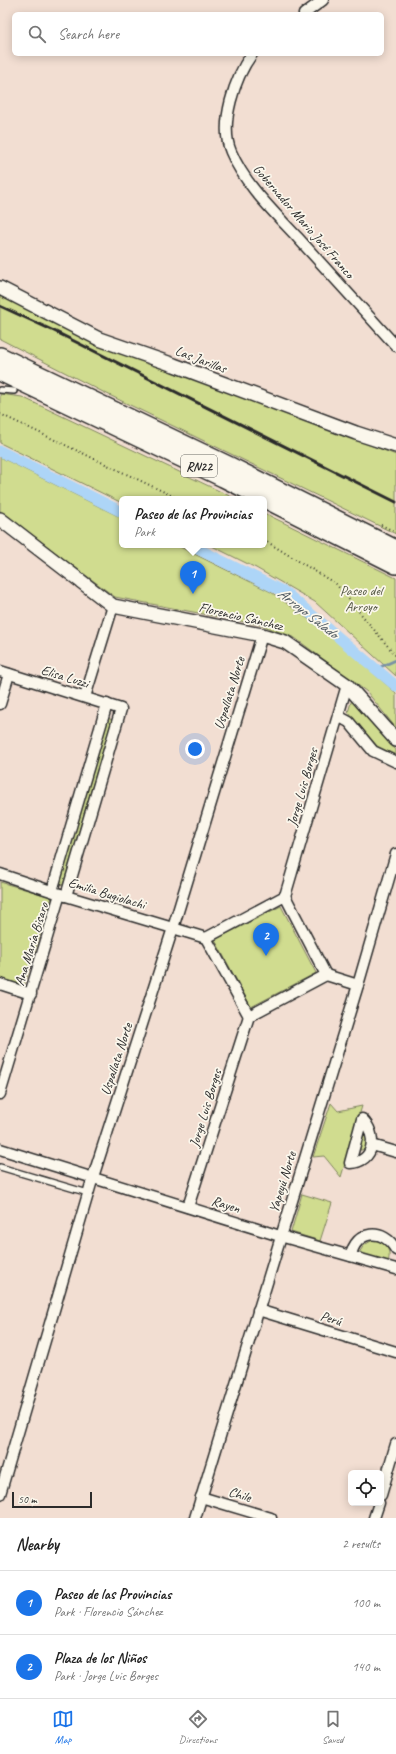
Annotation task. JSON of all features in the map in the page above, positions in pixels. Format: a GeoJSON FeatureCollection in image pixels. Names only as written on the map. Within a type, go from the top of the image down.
{"type":"FeatureCollection","features":[{"type":"Feature","properties":{"kind":"highway","name":"RN22"},"geometry":{"type":"LineString","coordinates":[[0,356],[230,466],[396,549]]}},
{"type":"Feature","properties":{"kind":"highway","name":"RN22"},"geometry":{"type":"LineString","coordinates":[[0,372],[259,496]]}},
{"type":"Feature","properties":{"kind":"highway"},"geometry":{"type":"LineString","coordinates":[[5,388],[89,414]]}},
{"type":"Feature","properties":{"kind":"highway","name":"RN22"},"geometry":{"type":"LineString","coordinates":[[267,500],[396,565]]}},
{"type":"Feature","properties":{"kind":"street"},"geometry":{"type":"LineString","coordinates":[[307,12],[323,0]]}},
{"type":"Feature","properties":{"kind":"street","name":"Gobernador Mario José Franco"},"geometry":{"type":"LineString","coordinates":[[250,56],[245,63],[234,91],[229,111],[227,129],[231,151],[248,180],[274,212],[396,346]]}},
{"type":"Feature","properties":{"kind":"street","name":"Las Jarillas"},"geometry":{"type":"LineString","coordinates":[[0,288],[99,339],[174,365],[322,421],[396,446]]}},
{"type":"Feature","properties":{"kind":"street","name":"Florencio Sánchez"},"geometry":{"type":"LineString","coordinates":[[0,519],[113,606],[262,635],[285,642],[347,685],[396,740]]}},
{"type":"Feature","properties":{"kind":"street"},"geometry":{"type":"LineString","coordinates":[[85,697],[113,606]]}},
{"type":"Feature","properties":{"kind":"street","name":"Uspallata Norte"},"geometry":{"type":"LineString","coordinates":[[0,1494],[88,1193],[174,928],[262,635]]}},
{"type":"Feature","properties":{"kind":"street"},"geometry":{"type":"LineString","coordinates":[[0,704],[5,673]]}},
{"type":"Feature","properties":{"kind":"street","name":"Elisa Luzzi"},"geometry":{"type":"LineString","coordinates":[[5,673],[121,709]]}},
{"type":"Feature","properties":{"kind":"street","name":"Jorge Luis Borges"},"geometry":{"type":"LineString","coordinates":[[284,896],[347,685]]}},
{"type":"Feature","properties":{"kind":"street","name":"Ana María Bisaro"},"geometry":{"type":"LineString","coordinates":[[0,1094],[31,994],[59,894],[107,704]]}},
{"type":"Feature","properties":{"kind":"street","name":"Ana María Bisaro"},"geometry":{"type":"LineString","coordinates":[[59,894],[121,709]]}},
{"type":"Feature","properties":{"kind":"street"},"geometry":{"type":"LineString","coordinates":[[338,716],[349,722],[373,751],[396,762]]}},
{"type":"Feature","properties":{"kind":"street","name":"Yapeyú Norte"},"geometry":{"type":"LineString","coordinates":[[195,1518],[358,985],[396,854]]}},
{"type":"Feature","properties":{"kind":"street","name":"Emilia Bugiolachi"},"geometry":{"type":"LineString","coordinates":[[0,874],[59,894],[206,938]]}},
{"type":"Feature","properties":{"kind":"street"},"geometry":{"type":"LineString","coordinates":[[326,975],[248,1016],[206,938],[284,896],[326,975],[358,985]]}},
{"type":"Feature","properties":{"kind":"street"},"geometry":{"type":"LineString","coordinates":[[0,984],[31,994]]}},
{"type":"Feature","properties":{"kind":"street","name":"Jorge Luis Borges"},"geometry":{"type":"LineString","coordinates":[[188,1207],[248,1016]]}},
{"type":"Feature","properties":{"kind":"street"},"geometry":{"type":"LineString","coordinates":[[372,1144],[396,1152]]}},
{"type":"Feature","properties":{"kind":"street","name":"Rayen"},"geometry":{"type":"LineString","coordinates":[[0,1149],[280,1236],[395,1268]]}},
{"type":"Feature","properties":{"kind":"street"},"geometry":{"type":"LineString","coordinates":[[351,1256],[354,1245],[359,1240],[373,1234],[387,1238],[396,1250]]}},
{"type":"Feature","properties":{"kind":"street","name":"Perú"},"geometry":{"type":"LineString","coordinates":[[258,1310],[396,1352]]}},
{"type":"Feature","properties":{"kind":"street"},"geometry":{"type":"LineString","coordinates":[[384,1485],[396,1444]]}},
{"type":"Feature","properties":{"kind":"street","name":"Chile"},"geometry":{"type":"LineString","coordinates":[[201,1496],[271,1518]]}},
{"type":"Feature","properties":{"kind":"street"},"geometry":{"type":"LineString","coordinates":[[374,1518],[378,1506]]}},
{"type":"Feature","properties":{"kind":"lane"},"geometry":{"type":"LineString","coordinates":[[0,1167],[88,1193]]}},
{"type":"Feature","properties":{"kind":"path"},"geometry":{"type":"LineString","coordinates":[[0,414],[173,496]]}},
{"type":"Feature","properties":{"kind":"path"},"geometry":{"type":"LineString","coordinates":[[267,542],[336,584],[396,656]]}},
{"type":"Feature","properties":{"kind":"green space"},"geometry":{"type":"Polygon","coordinates":[[[0,292],[114,352],[179,371],[396,455],[396,534],[103,392],[0,339],[0,292]]]}},
{"type":"Feature","properties":{"kind":"green space"},"geometry":{"type":"Polygon","coordinates":[[[0,394],[22,397],[230,496],[119,496],[119,502],[0,443],[0,394]]]}},
{"type":"Feature","properties":{"kind":"green space"},"geometry":{"type":"Polygon","coordinates":[[[0,457],[119,516],[119,548],[182,548],[271,592],[329,634],[396,693],[396,728],[367,692],[295,638],[261,625],[115,597],[0,511],[0,457]]]}},
{"type":"Feature","properties":{"kind":"green space","name":"Paseo del Arroyo"},"geometry":{"type":"Polygon","coordinates":[[[267,514],[396,578],[396,676],[315,602],[256,568],[216,548],[267,548],[267,514]]]}},
{"type":"Feature","properties":{"kind":"green space"},"geometry":{"type":"Polygon","coordinates":[[[352,699],[396,750],[396,755],[377,746],[348,712],[352,699]]]}},
{"type":"Feature","properties":{"kind":"green space"},"geometry":{"type":"Polygon","coordinates":[[[108,718],[112,720],[63,885],[59,884],[108,718]]]}},
{"type":"Feature","properties":{"kind":"green space"},"geometry":{"type":"Polygon","coordinates":[[[0,882],[52,897],[24,986],[0,978],[0,882]]]}},
{"type":"Feature","properties":{"kind":"green space"},"geometry":{"type":"Polygon","coordinates":[[[281,906],[316,973],[251,1007],[215,940],[281,906]]]}},
{"type":"Feature","properties":{"kind":"green space"},"geometry":{"type":"Polygon","coordinates":[[[331,1103],[338,1111],[362,1106],[341,1177],[324,1156],[313,1157],[331,1103]]]}},
{"type":"Feature","properties":{"kind":"green space"},"geometry":{"type":"Polygon","coordinates":[[[360,1133],[368,1137],[366,1149],[355,1149],[360,1133]]]}},
{"type":"Feature","properties":{"kind":"green space"},"geometry":{"type":"Polygon","coordinates":[[[302,1194],[332,1203],[320,1241],[291,1232],[302,1194]]]}},
{"type":"Feature","properties":{"kind":"green space"},"geometry":{"type":"Polygon","coordinates":[[[373,1240],[384,1244],[389,1254],[388,1262],[359,1253],[364,1245],[373,1240]]]}},
{"type":"Feature","properties":{"kind":"waterway","name":"Arroyo Salado"},"geometry":{"type":"LineString","coordinates":[[0,451],[119,510]]}},
{"type":"Feature","properties":{"kind":"waterway","name":"Arroyo Salado"},"geometry":{"type":"LineString","coordinates":[[196,548],[286,593],[396,686]]}},
{"type":"Feature","properties":{"kind":"waterway"},"geometry":{"type":"LineString","coordinates":[[376,669],[396,660]]}},
{"type":"Feature","properties":{"kind":"railway"},"geometry":{"type":"LineString","coordinates":[[0,306],[54,331],[396,502]]}},
{"type":"Feature","properties":{"kind":"place","name":"Paseo de las Provincias"},"geometry":{"type":"Point","coordinates":[193,594]}},
{"type":"Feature","properties":{"kind":"place","name":"Plaza de los Niños"},"geometry":{"type":"Point","coordinates":[266,956]}}]}
